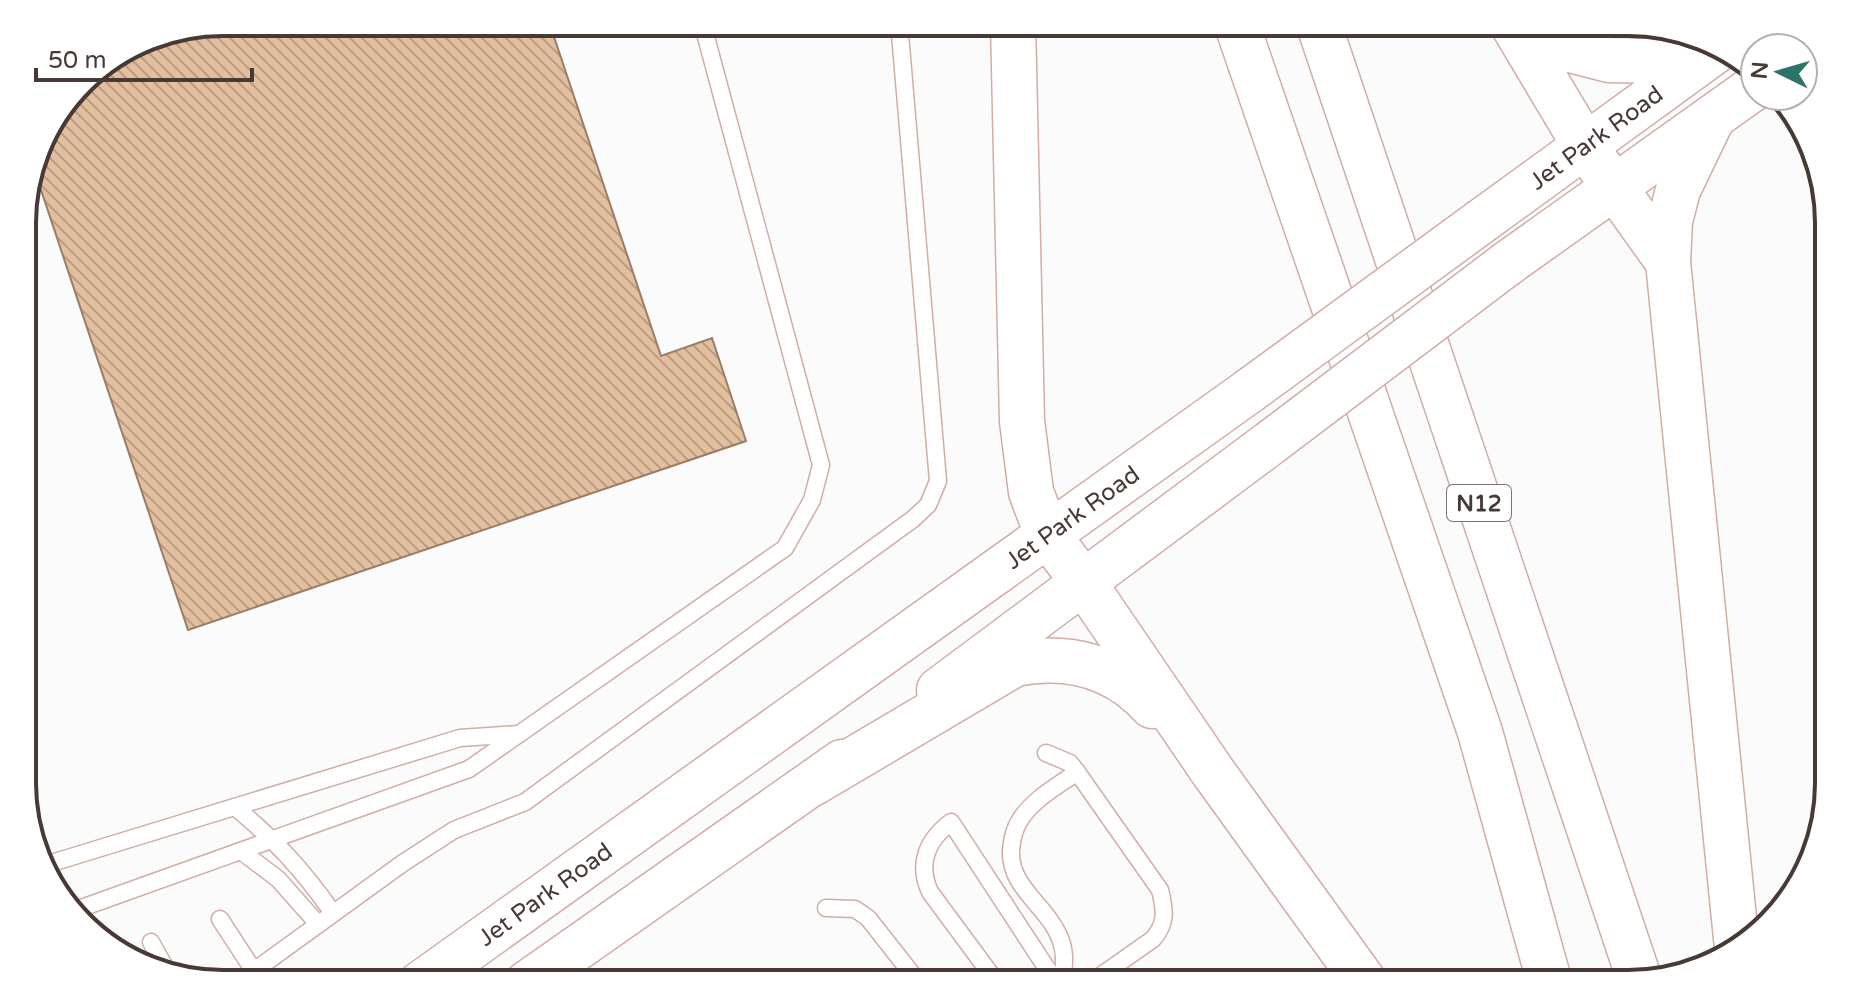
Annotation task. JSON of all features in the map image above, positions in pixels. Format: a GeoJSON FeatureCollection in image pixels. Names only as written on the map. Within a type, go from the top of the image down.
{"type":"FeatureCollection","features":[{"type":"Feature","properties":{"kind":"main road"},"geometry":{"type":"LineString","coordinates":[[1013,36],[1022,421],[1031,492],[1047,534],[1356,970]]}},
{"type":"Feature","properties":{"kind":"main road"},"geometry":{"type":"LineString","coordinates":[[1241,36],[1480,732],[1546,970]]}},
{"type":"Feature","properties":{"kind":"main road","name":"N12"},"geometry":{"type":"LineString","coordinates":[[1323,36],[1636,970]]}},
{"type":"Feature","properties":{"kind":"main road"},"geometry":{"type":"LineString","coordinates":[[1519,36],[1585,146],[1668,262]]}},
{"type":"Feature","properties":{"kind":"main road"},"geometry":{"type":"LineString","coordinates":[[1540,36],[1566,49],[1609,60],[1665,61],[1697,49]]}},
{"type":"Feature","properties":{"kind":"main road","name":"Jet Park Road"},"geometry":{"type":"LineString","coordinates":[[440,970],[1249,391],[1710,55]]}},
{"type":"Feature","properties":{"kind":"main road"},"geometry":{"type":"LineString","coordinates":[[546,970],[812,784],[1508,263],[1739,98]]}},
{"type":"Feature","properties":{"kind":"main road"},"geometry":{"type":"LineString","coordinates":[[1713,117],[1678,190],[1670,221],[1668,262],[1736,936]]}},
{"type":"Feature","properties":{"kind":"main road"},"geometry":{"type":"LineString","coordinates":[[812,784],[1015,664],[1043,659],[1075,661],[1108,671],[1141,693],[1213,772]]}},
{"type":"Feature","properties":{"kind":"lane"},"geometry":{"type":"LineString","coordinates":[[84,907],[469,769],[785,548],[812,500],[821,465],[706,36]]}},
{"type":"Feature","properties":{"kind":"lane"},"geometry":{"type":"LineString","coordinates":[[255,970],[403,863],[454,830],[525,802],[928,505],[938,481],[900,36]]}},
{"type":"Feature","properties":{"kind":"lane"},"geometry":{"type":"LineString","coordinates":[[54,862],[460,738],[521,734]]}},
{"type":"Feature","properties":{"kind":"lane"},"geometry":{"type":"LineString","coordinates":[[1046,753],[1064,759],[1077,772],[1160,890],[1166,913],[1160,931],[1109,970]]}},
{"type":"Feature","properties":{"kind":"lane"},"geometry":{"type":"LineString","coordinates":[[1064,970],[1059,936],[1014,876],[1011,847],[1020,819],[1036,802],[1077,772]]}},
{"type":"Feature","properties":{"kind":"lane"},"geometry":{"type":"LineString","coordinates":[[235,807],[274,839],[304,872],[333,913]]}},
{"type":"Feature","properties":{"kind":"lane"},"geometry":{"type":"LineString","coordinates":[[988,970],[924,880],[930,842],[951,822],[1050,970]]}},
{"type":"Feature","properties":{"kind":"lane"},"geometry":{"type":"LineString","coordinates":[[241,851],[278,879],[318,924]]}},
{"type":"Feature","properties":{"kind":"lane"},"geometry":{"type":"LineString","coordinates":[[826,908],[855,909],[868,918],[909,970]]}},
{"type":"Feature","properties":{"kind":"lane"},"geometry":{"type":"LineString","coordinates":[[220,919],[253,970]]}},
{"type":"Feature","properties":{"kind":"lane"},"geometry":{"type":"LineString","coordinates":[[151,942],[160,959]]}},
{"type":"Feature","properties":{"kind":"building"},"geometry":{"type":"Polygon","coordinates":[[[211,36],[554,36],[661,356],[712,338],[746,441],[188,630],[40,187],[50,151],[67,119],[100,82],[119,67],[151,50],[186,40],[211,36]]]}}]}
